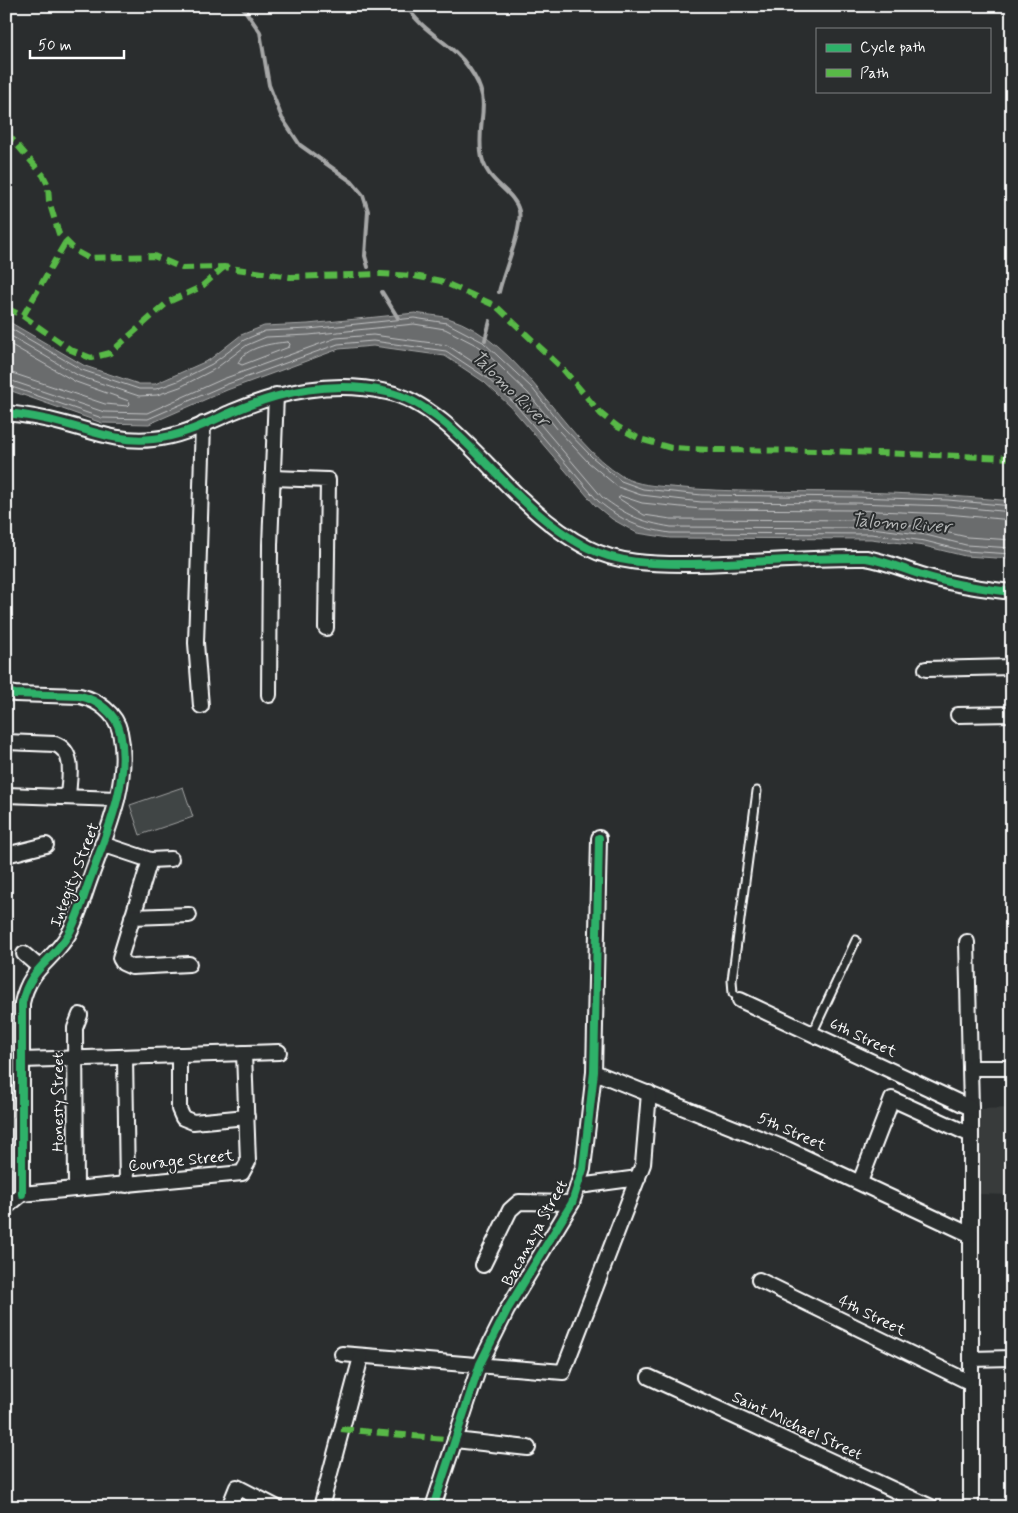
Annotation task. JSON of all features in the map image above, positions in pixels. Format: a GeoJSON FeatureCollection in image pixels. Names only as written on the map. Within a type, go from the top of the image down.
{"type":"FeatureCollection","features":[{"type":"Feature","properties":{"kind":"street"},"geometry":{"type":"LineString","coordinates":[[6,413],[32,416],[125,439],[156,439],[203,424],[276,394],[300,389],[328,387],[361,388],[389,392],[417,404],[468,446],[550,524],[590,550],[635,562],[700,564],[866,558],[886,561],[953,584],[1012,592]]}},
{"type":"Feature","properties":{"kind":"street"},"geometry":{"type":"LineString","coordinates":[[269,695],[270,545],[276,394]]}},
{"type":"Feature","properties":{"kind":"street"},"geometry":{"type":"LineString","coordinates":[[201,706],[196,643],[203,424]]}},
{"type":"Feature","properties":{"kind":"street"},"geometry":{"type":"LineString","coordinates":[[273,478],[328,480],[326,628]]}},
{"type":"Feature","properties":{"kind":"street"},"geometry":{"type":"LineString","coordinates":[[926,669],[1012,667]]}},
{"type":"Feature","properties":{"kind":"street","name":"Integity Street"},"geometry":{"type":"LineString","coordinates":[[6,692],[90,698],[104,708],[117,722],[120,731],[121,764],[117,799],[73,925],[60,946],[39,967],[25,989],[22,1003],[22,1194]]}},
{"type":"Feature","properties":{"kind":"street"},"geometry":{"type":"LineString","coordinates":[[958,714],[1012,714]]}},
{"type":"Feature","properties":{"kind":"street"},"geometry":{"type":"LineString","coordinates":[[6,742],[55,744],[62,747],[68,755],[69,762],[68,796]]}},
{"type":"Feature","properties":{"kind":"street"},"geometry":{"type":"LineString","coordinates":[[6,795],[117,799]]}},
{"type":"Feature","properties":{"kind":"street","name":"Bacanaya Street"},"geometry":{"type":"LineString","coordinates":[[433,1507],[480,1364],[507,1310],[572,1203],[579,1186],[587,1152],[594,1072],[599,838]]}},
{"type":"Feature","properties":{"kind":"street"},"geometry":{"type":"LineString","coordinates":[[6,855],[46,844]]}},
{"type":"Feature","properties":{"kind":"street"},"geometry":{"type":"LineString","coordinates":[[102,844],[150,860],[171,859]]}},
{"type":"Feature","properties":{"kind":"street"},"geometry":{"type":"LineString","coordinates":[[150,860],[121,949],[120,958],[123,963],[132,967],[189,964]]}},
{"type":"Feature","properties":{"kind":"street"},"geometry":{"type":"LineString","coordinates":[[132,917],[189,915]]}},
{"type":"Feature","properties":{"kind":"street"},"geometry":{"type":"LineString","coordinates":[[967,942],[971,1108],[971,1507]]}},
{"type":"Feature","properties":{"kind":"street"},"geometry":{"type":"LineString","coordinates":[[24,954],[39,967]]}},
{"type":"Feature","properties":{"kind":"street","name":"6th Street"},"geometry":{"type":"LineString","coordinates":[[740,1000],[971,1108]]}},
{"type":"Feature","properties":{"kind":"street","name":"Honesty Street"},"geometry":{"type":"LineString","coordinates":[[76,1190],[75,1028],[80,1015]]}},
{"type":"Feature","properties":{"kind":"street"},"geometry":{"type":"LineString","coordinates":[[22,1060],[279,1052]]}},
{"type":"Feature","properties":{"kind":"street","name":"Courage Street"},"geometry":{"type":"LineString","coordinates":[[22,1194],[242,1173],[248,1162],[244,1053]]}},
{"type":"Feature","properties":{"kind":"street"},"geometry":{"type":"LineString","coordinates":[[179,1055],[180,1109],[183,1118],[193,1122],[247,1117]]}},
{"type":"Feature","properties":{"kind":"street"},"geometry":{"type":"LineString","coordinates":[[125,1056],[127,1185]]}},
{"type":"Feature","properties":{"kind":"street"},"geometry":{"type":"LineString","coordinates":[[970,1068],[1012,1068]]}},
{"type":"Feature","properties":{"kind":"street","name":"5th Street"},"geometry":{"type":"LineString","coordinates":[[594,1072],[787,1149],[971,1235]]}},
{"type":"Feature","properties":{"kind":"street"},"geometry":{"type":"LineString","coordinates":[[342,1354],[563,1372],[638,1178],[646,1152],[649,1093]]}},
{"type":"Feature","properties":{"kind":"street"},"geometry":{"type":"LineString","coordinates":[[860,1182],[892,1099],[971,1135]]}},
{"type":"Feature","properties":{"kind":"street"},"geometry":{"type":"LineString","coordinates":[[579,1186],[638,1178]]}},
{"type":"Feature","properties":{"kind":"street"},"geometry":{"type":"LineString","coordinates":[[6,1207],[22,1194]]}},
{"type":"Feature","properties":{"kind":"street"},"geometry":{"type":"LineString","coordinates":[[483,1265],[510,1210],[519,1202],[572,1203]]}},
{"type":"Feature","properties":{"kind":"street","name":"4th Street"},"geometry":{"type":"LineString","coordinates":[[759,1280],[971,1383]]}},
{"type":"Feature","properties":{"kind":"street"},"geometry":{"type":"LineString","coordinates":[[321,1507],[361,1357]]}},
{"type":"Feature","properties":{"kind":"street"},"geometry":{"type":"LineString","coordinates":[[971,1359],[1012,1358]]}},
{"type":"Feature","properties":{"kind":"street","name":"Saint Michael Street"},"geometry":{"type":"LineString","coordinates":[[649,1377],[931,1507]]}},
{"type":"Feature","properties":{"kind":"street"},"geometry":{"type":"LineString","coordinates":[[455,1440],[528,1448]]}},
{"type":"Feature","properties":{"kind":"street"},"geometry":{"type":"LineString","coordinates":[[229,1507],[236,1487],[276,1507]]}},
{"type":"Feature","properties":{"kind":"lane"},"geometry":{"type":"LineString","coordinates":[[740,1000],[734,993],[732,980],[757,791]]}},
{"type":"Feature","properties":{"kind":"lane"},"geometry":{"type":"LineString","coordinates":[[812,1034],[856,940]]}},
{"type":"Feature","properties":{"kind":"shaded area"},"geometry":{"type":"Polygon","coordinates":[[[183,787],[193,817],[140,835],[130,805],[183,787]]]}},
{"type":"Feature","properties":{"kind":"shaded area"},"geometry":{"type":"Polygon","coordinates":[[[1012,1108],[1012,1195],[976,1194],[975,1109],[1012,1108]]]}},
{"type":"Feature","properties":{"kind":"water","name":"Talomo River"},"geometry":{"type":"Polygon","coordinates":[[[415,313],[448,318],[474,330],[498,347],[520,368],[580,439],[601,460],[628,480],[653,486],[694,489],[893,493],[1012,501],[1012,559],[965,556],[924,546],[871,539],[670,538],[637,533],[612,519],[595,505],[510,406],[484,382],[445,356],[373,346],[339,349],[227,390],[149,424],[102,423],[6,389],[6,320],[85,366],[139,384],[155,384],[209,360],[241,335],[264,326],[308,324],[415,313]]]}},
{"type":"Feature","properties":{"kind":"waterway"},"geometry":{"type":"LineString","coordinates":[[242,6],[260,32],[269,85],[282,118],[300,145],[352,182],[363,195],[368,211],[365,256],[368,267]]}},
{"type":"Feature","properties":{"kind":"waterway"},"geometry":{"type":"LineString","coordinates":[[407,6],[421,24],[462,59],[477,80],[481,91],[483,109],[480,139],[483,163],[493,178],[516,203],[519,211],[518,228],[499,292]]}},
{"type":"Feature","properties":{"kind":"waterway"},"geometry":{"type":"LineString","coordinates":[[382,292],[398,318]]}},
{"type":"Feature","properties":{"kind":"waterway","name":"Talomo River"},"geometry":{"type":"LineString","coordinates":[[485,340],[490,321]]}},
{"type":"Feature","properties":{"kind":"marked path"},"geometry":{"type":"LineString","coordinates":[[6,132],[43,175],[48,185],[49,201],[59,234],[77,252],[88,258],[154,256],[182,268],[224,267],[290,277],[381,274],[414,276],[441,281],[496,306],[562,368],[601,414],[618,427],[640,439],[671,448],[825,451],[1012,458]]}},
{"type":"Feature","properties":{"kind":"marked path"},"geometry":{"type":"LineString","coordinates":[[23,316],[65,243]]}},
{"type":"Feature","properties":{"kind":"marked path"},"geometry":{"type":"LineString","coordinates":[[6,308],[23,316],[71,350],[91,358],[110,353],[168,302],[201,287],[224,267]]}},
{"type":"Feature","properties":{"kind":"marked path"},"geometry":{"type":"LineString","coordinates":[[341,1429],[455,1440]]}},
{"type":"Feature","properties":{"kind":"cycle path"},"geometry":{"type":"LineString","coordinates":[[6,413],[47,420],[118,438],[141,440],[163,438],[183,432],[270,398],[289,393],[347,387],[387,392],[407,398],[443,422],[509,487],[554,527],[588,548],[611,557],[647,563],[684,564],[866,558],[924,576],[1012,592]]}},
{"type":"Feature","properties":{"kind":"cycle path"},"geometry":{"type":"LineString","coordinates":[[6,692],[15,694],[80,696],[99,704],[110,713],[118,725],[123,751],[120,788],[115,807],[78,915],[68,935],[30,981],[22,1003],[22,1194]]}},
{"type":"Feature","properties":{"kind":"cycle path"},"geometry":{"type":"LineString","coordinates":[[433,1507],[480,1364],[507,1310],[572,1203],[583,1169],[594,1072],[599,838]]}}]}
